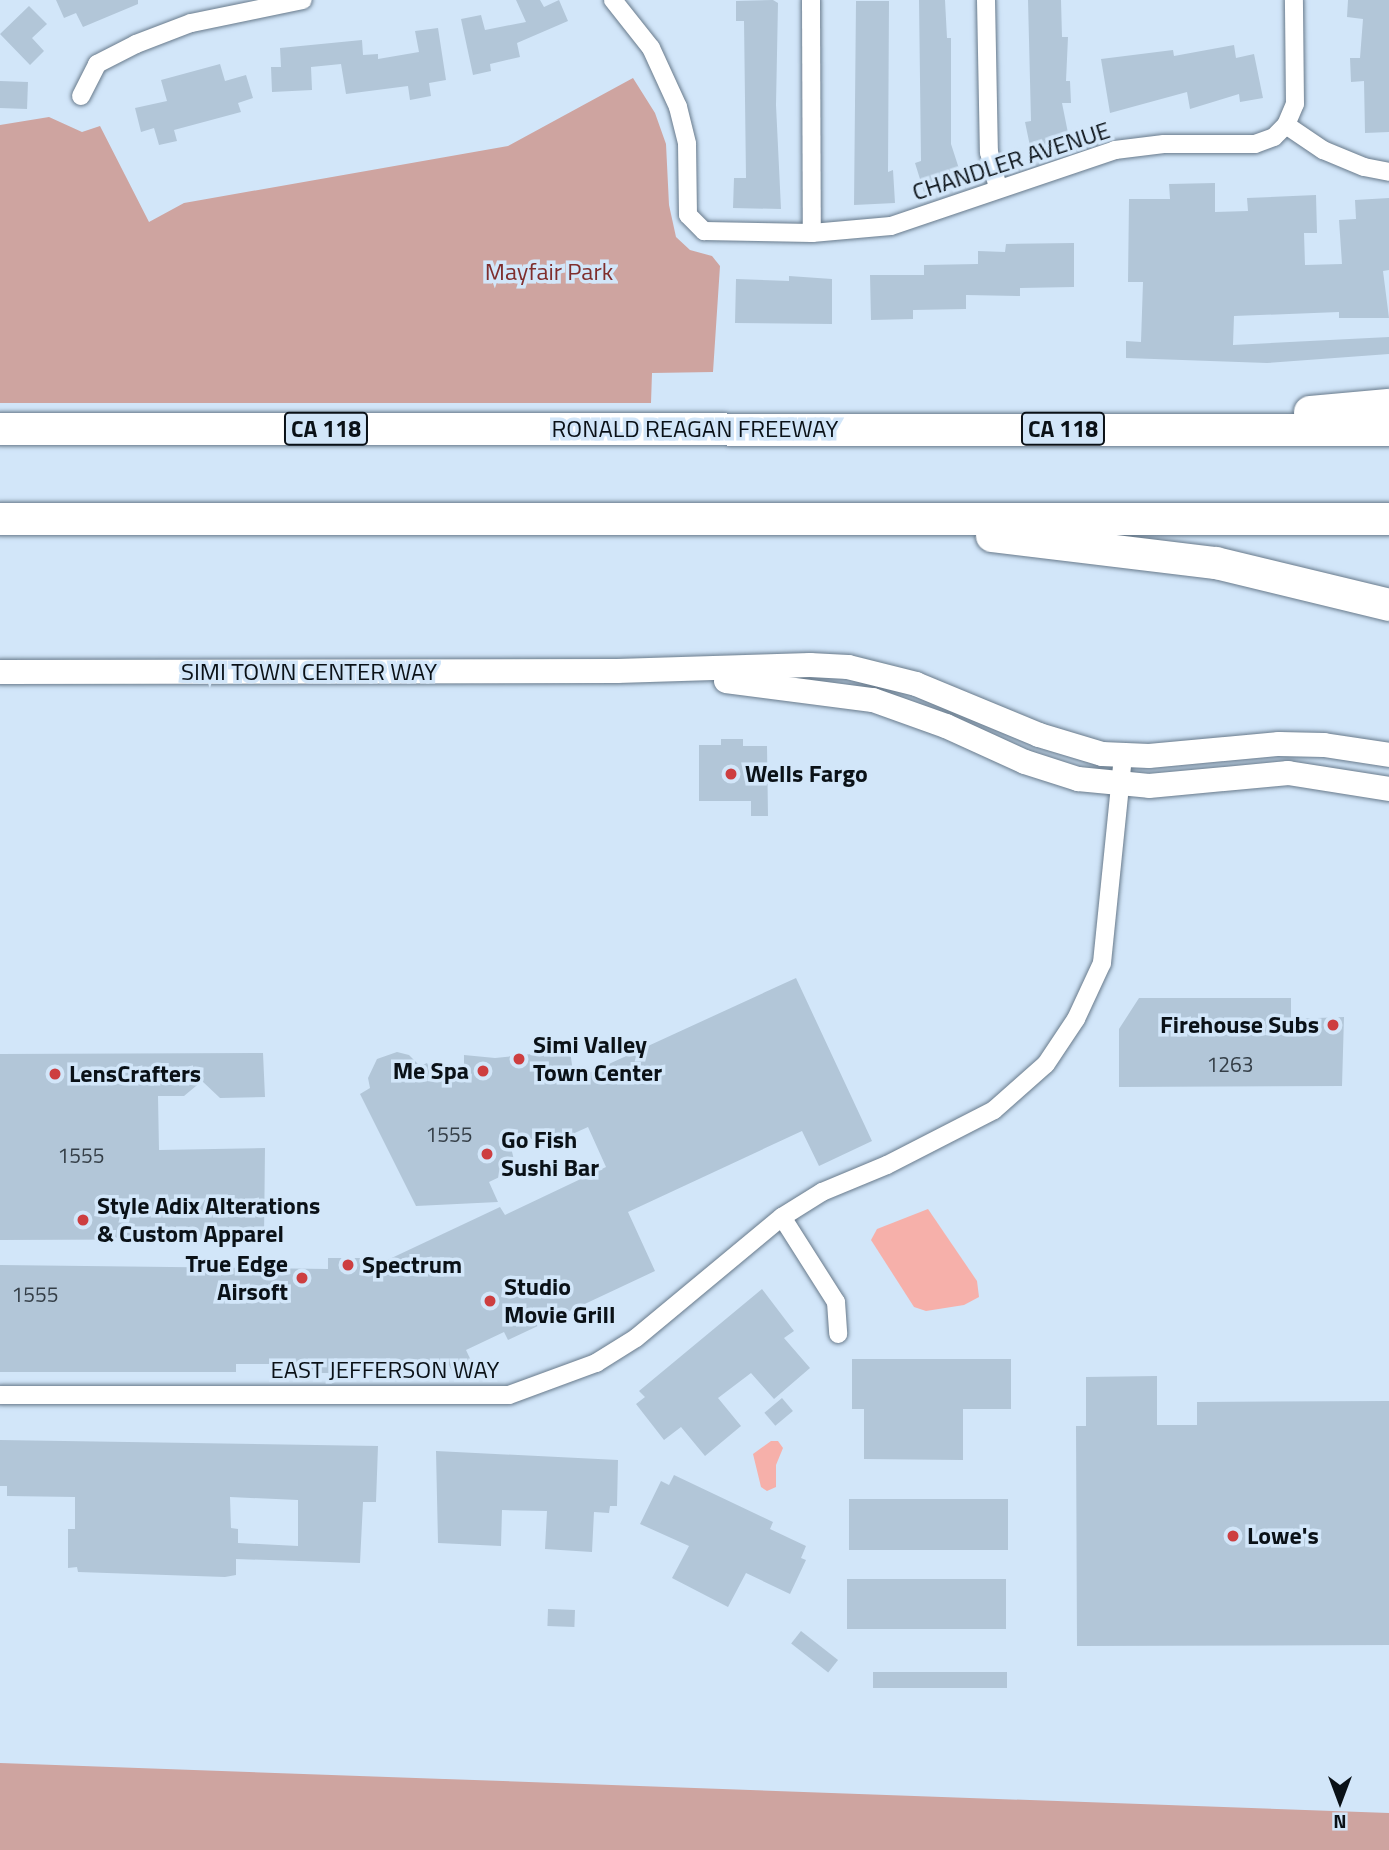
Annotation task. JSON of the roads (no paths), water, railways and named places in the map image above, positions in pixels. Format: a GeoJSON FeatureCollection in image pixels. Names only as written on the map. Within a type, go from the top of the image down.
{"type":"FeatureCollection","features":[{"type":"Feature","properties":{"kind":"highway"},"geometry":{"type":"LineString","coordinates":[[1137,429],[1389,405]]}},
{"type":"Feature","properties":{"kind":"highway","name":"RONALD REAGAN FREEWAY"},"geometry":{"type":"LineString","coordinates":[[0,429],[1389,430]]}},
{"type":"Feature","properties":{"kind":"highway"},"geometry":{"type":"LineString","coordinates":[[0,519],[1389,519]]}},
{"type":"Feature","properties":{"kind":"highway"},"geometry":{"type":"LineString","coordinates":[[849,519],[1216,563],[1389,605]]}},
{"type":"Feature","properties":{"kind":"street"},"geometry":{"type":"LineString","coordinates":[[81,96],[97,64],[136,44],[214,17],[303,0]]}},
{"type":"Feature","properties":{"kind":"street","name":"CHANDLER AVENUE"},"geometry":{"type":"LineString","coordinates":[[613,0],[644,38],[666,75],[687,144],[688,215],[704,231],[812,233],[891,226],[1115,150],[1164,144],[1255,144],[1274,137],[1286,125]]}},
{"type":"Feature","properties":{"kind":"street"},"geometry":{"type":"LineString","coordinates":[[811,0],[812,233]]}},
{"type":"Feature","properties":{"kind":"street"},"geometry":{"type":"LineString","coordinates":[[986,0],[989,152],[998,190]]}},
{"type":"Feature","properties":{"kind":"street"},"geometry":{"type":"LineString","coordinates":[[1294,0],[1295,104],[1286,125],[1323,150],[1389,172]]}},
{"type":"Feature","properties":{"kind":"street","name":"SIMI TOWN CENTER WAY"},"geometry":{"type":"LineString","coordinates":[[0,672],[617,671],[849,667],[916,684],[1039,735],[1124,757],[1279,744],[1324,745],[1389,755]]}},
{"type":"Feature","properties":{"kind":"street","name":"SIMI TOWN CENTER WAY"},"geometry":{"type":"LineString","coordinates":[[617,671],[803,688],[873,700],[946,726],[1025,762],[1078,779],[1122,784],[1182,784],[1288,773],[1389,789]]}},
{"type":"Feature","properties":{"kind":"street","name":"EAST JEFFERSON WAY"},"geometry":{"type":"LineString","coordinates":[[0,1395],[509,1395],[576,1372],[636,1338],[782,1217],[822,1192],[887,1165],[994,1110],[1046,1064],[1076,1019],[1102,963],[1124,757]]}},
{"type":"Feature","properties":{"kind":"street"},"geometry":{"type":"LineString","coordinates":[[782,1217],[836,1302],[838,1334]]}},
{"type":"Feature","properties":{"kind":"place","name":"Wells Fargo"},"geometry":{"type":"Point","coordinates":[731,774]}},
{"type":"Feature","properties":{"kind":"place","name":"Firehouse Subs"},"geometry":{"type":"Point","coordinates":[1333,1025]}},
{"type":"Feature","properties":{"kind":"place","name":"Simi Valley Town Center"},"geometry":{"type":"Point","coordinates":[519,1059]}},
{"type":"Feature","properties":{"kind":"place","name":"Me Spa"},"geometry":{"type":"Point","coordinates":[483,1071]}},
{"type":"Feature","properties":{"kind":"place","name":"LensCrafters"},"geometry":{"type":"Point","coordinates":[55,1074]}},
{"type":"Feature","properties":{"kind":"place","name":"Go Fish Sushi Bar"},"geometry":{"type":"Point","coordinates":[487,1154]}},
{"type":"Feature","properties":{"kind":"place","name":"Style Adix Alterations & Custom Apparel"},"geometry":{"type":"Point","coordinates":[83,1220]}},
{"type":"Feature","properties":{"kind":"place","name":"Spectrum"},"geometry":{"type":"Point","coordinates":[348,1265]}},
{"type":"Feature","properties":{"kind":"place","name":"True Edge Airsoft"},"geometry":{"type":"Point","coordinates":[302,1278]}},
{"type":"Feature","properties":{"kind":"place","name":"Studio Movie Grill"},"geometry":{"type":"Point","coordinates":[490,1301]}},
{"type":"Feature","properties":{"kind":"place","name":"Lowe's"},"geometry":{"type":"Point","coordinates":[1233,1536]}},
{"type":"Feature","properties":{"kind":"park label","name":"Mayfair Park"},"geometry":{"type":"Point","coordinates":[549,272]}}]}
